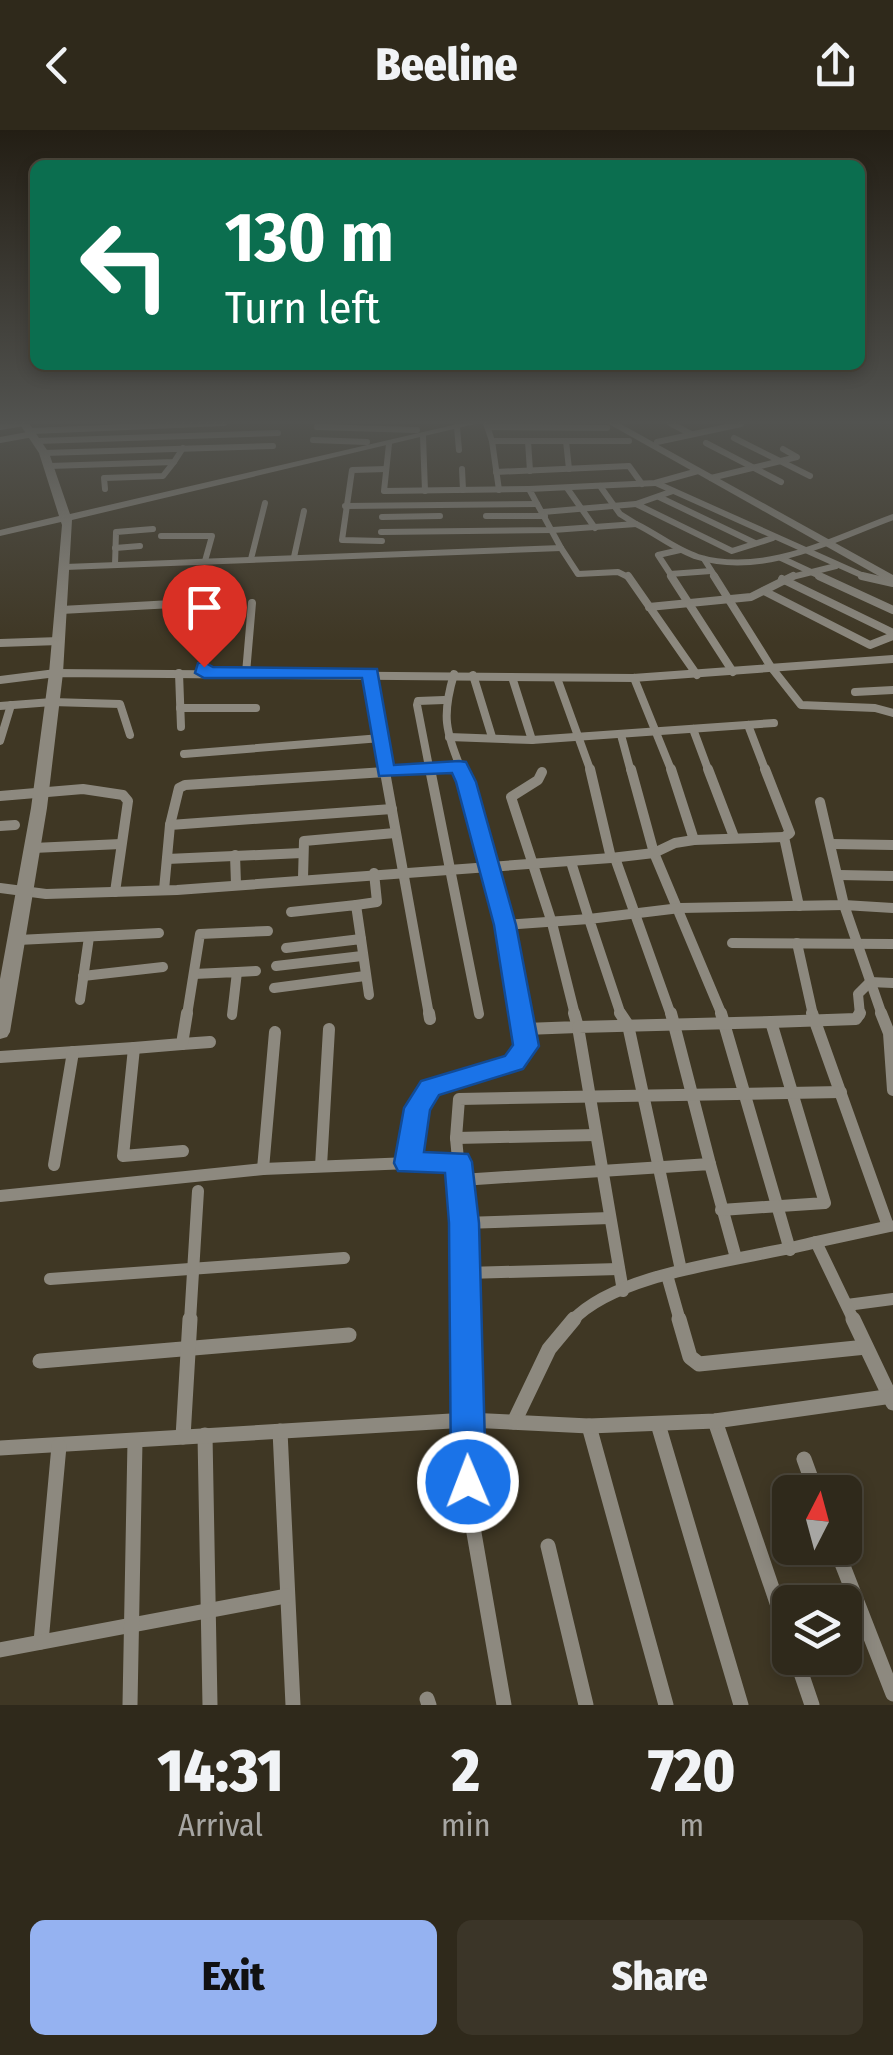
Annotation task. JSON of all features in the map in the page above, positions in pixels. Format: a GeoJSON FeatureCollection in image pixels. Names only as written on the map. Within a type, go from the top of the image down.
{"type":"FeatureCollection","features":[{"type":"Feature","properties":{"kind":"street"},"geometry":{"type":"LineString","coordinates":[[0,1032],[11,950],[33,848],[52,702],[67,516],[59,496]]}},
{"type":"Feature","properties":{"kind":"street"},"geometry":{"type":"LineString","coordinates":[[0,531],[152,496]]}},
{"type":"Feature","properties":{"kind":"street"},"geometry":{"type":"LineString","coordinates":[[347,496],[342,540],[636,524]]}},
{"type":"Feature","properties":{"kind":"street"},"geometry":{"type":"LineString","coordinates":[[383,553],[384,496]]}},
{"type":"Feature","properties":{"kind":"street"},"geometry":{"type":"LineString","coordinates":[[533,496],[578,574],[628,575],[697,674]]}},
{"type":"Feature","properties":{"kind":"street"},"geometry":{"type":"LineString","coordinates":[[573,496],[595,528]]}},
{"type":"Feature","properties":{"kind":"street"},"geometry":{"type":"LineString","coordinates":[[607,496],[636,524],[704,560],[749,560],[807,552],[893,518]]}},
{"type":"Feature","properties":{"kind":"street"},"geometry":{"type":"LineString","coordinates":[[685,496],[837,566],[878,582],[893,579]]}},
{"type":"Feature","properties":{"kind":"street"},"geometry":{"type":"LineString","coordinates":[[749,496],[893,579]]}},
{"type":"Feature","properties":{"kind":"street"},"geometry":{"type":"LineString","coordinates":[[486,516],[615,508],[658,497],[755,543]]}},
{"type":"Feature","properties":{"kind":"street"},"geometry":{"type":"LineString","coordinates":[[251,559],[265,504]]}},
{"type":"Feature","properties":{"kind":"street"},"geometry":{"type":"LineString","coordinates":[[345,506],[537,504]]}},
{"type":"Feature","properties":{"kind":"street"},"geometry":{"type":"LineString","coordinates":[[636,504],[749,560]]}},
{"type":"Feature","properties":{"kind":"street"},"geometry":{"type":"LineString","coordinates":[[668,519],[708,507]]}},
{"type":"Feature","properties":{"kind":"street"},"geometry":{"type":"LineString","coordinates":[[294,556],[304,510]]}},
{"type":"Feature","properties":{"kind":"street"},"geometry":{"type":"LineString","coordinates":[[382,517],[440,516]]}},
{"type":"Feature","properties":{"kind":"street"},"geometry":{"type":"LineString","coordinates":[[115,565],[116,532],[153,530]]}},
{"type":"Feature","properties":{"kind":"street"},"geometry":{"type":"LineString","coordinates":[[162,536],[214,532],[205,561]]}},
{"type":"Feature","properties":{"kind":"street"},"geometry":{"type":"LineString","coordinates":[[732,551],[774,538]]}},
{"type":"Feature","properties":{"kind":"street"},"geometry":{"type":"LineString","coordinates":[[115,548],[140,546]]}},
{"type":"Feature","properties":{"kind":"street"},"geometry":{"type":"LineString","coordinates":[[64,568],[562,548]]}},
{"type":"Feature","properties":{"kind":"street"},"geometry":{"type":"LineString","coordinates":[[681,550],[658,555],[733,672]]}},
{"type":"Feature","properties":{"kind":"street"},"geometry":{"type":"LineString","coordinates":[[778,556],[893,610]]}},
{"type":"Feature","properties":{"kind":"street"},"geometry":{"type":"LineString","coordinates":[[704,560],[770,667],[805,707],[875,708],[893,714]]}},
{"type":"Feature","properties":{"kind":"street"},"geometry":{"type":"LineString","coordinates":[[649,607],[729,600],[764,590],[807,570],[837,566]]}},
{"type":"Feature","properties":{"kind":"street"},"geometry":{"type":"LineString","coordinates":[[670,574],[711,571]]}},
{"type":"Feature","properties":{"kind":"street"},"geometry":{"type":"LineString","coordinates":[[782,579],[893,635]]}},
{"type":"Feature","properties":{"kind":"street"},"geometry":{"type":"LineString","coordinates":[[764,590],[870,645]]}},
{"type":"Feature","properties":{"kind":"street"},"geometry":{"type":"LineString","coordinates":[[61,610],[210,602],[204,673]]}},
{"type":"Feature","properties":{"kind":"street"},"geometry":{"type":"LineString","coordinates":[[246,673],[252,603]]}},
{"type":"Feature","properties":{"kind":"street"},"geometry":{"type":"LineString","coordinates":[[848,662],[870,645],[893,635]]}},
{"type":"Feature","properties":{"kind":"street"},"geometry":{"type":"LineString","coordinates":[[0,643],[58,641]]}},
{"type":"Feature","properties":{"kind":"street"},"geometry":{"type":"LineString","coordinates":[[0,677],[52,673],[370,673],[634,678],[893,659]]}},
{"type":"Feature","properties":{"kind":"street"},"geometry":{"type":"LineString","coordinates":[[179,673],[182,727]]}},
{"type":"Feature","properties":{"kind":"street"},"geometry":{"type":"LineString","coordinates":[[370,673],[430,1019]]}},
{"type":"Feature","properties":{"kind":"street"},"geometry":{"type":"LineString","coordinates":[[408,1163],[417,1108],[424,1095],[443,1082],[514,1062],[526,1046],[505,925],[449,737],[444,700],[454,674]]}},
{"type":"Feature","properties":{"kind":"street"},"geometry":{"type":"LineString","coordinates":[[473,675],[492,737]]}},
{"type":"Feature","properties":{"kind":"street"},"geometry":{"type":"LineString","coordinates":[[512,676],[532,740]]}},
{"type":"Feature","properties":{"kind":"street"},"geometry":{"type":"LineString","coordinates":[[557,678],[580,737],[613,858],[674,1022],[736,1258]]}},
{"type":"Feature","properties":{"kind":"street"},"geometry":{"type":"LineString","coordinates":[[634,678],[658,733],[694,840]]}},
{"type":"Feature","properties":{"kind":"street"},"geometry":{"type":"LineString","coordinates":[[855,692],[893,690]]}},
{"type":"Feature","properties":{"kind":"street"},"geometry":{"type":"LineString","coordinates":[[444,700],[417,703],[427,769],[479,1014]]}},
{"type":"Feature","properties":{"kind":"street"},"geometry":{"type":"LineString","coordinates":[[0,706],[52,702],[120,704],[130,735]]}},
{"type":"Feature","properties":{"kind":"street"},"geometry":{"type":"LineString","coordinates":[[0,741],[11,705]]}},
{"type":"Feature","properties":{"kind":"street"},"geometry":{"type":"LineString","coordinates":[[180,708],[256,708]]}},
{"type":"Feature","properties":{"kind":"street"},"geometry":{"type":"LineString","coordinates":[[449,737],[532,740],[774,723]]}},
{"type":"Feature","properties":{"kind":"street"},"geometry":{"type":"LineString","coordinates":[[0,888],[46,894],[164,890],[570,862],[654,854],[694,840],[784,837],[790,833],[748,725]]}},
{"type":"Feature","properties":{"kind":"street"},"geometry":{"type":"LineString","coordinates":[[693,730],[734,837]]}},
{"type":"Feature","properties":{"kind":"street"},"geometry":{"type":"LineString","coordinates":[[621,735],[654,854],[725,1022],[790,1250]]}},
{"type":"Feature","properties":{"kind":"street"},"geometry":{"type":"LineString","coordinates":[[184,754],[381,738]]}},
{"type":"Feature","properties":{"kind":"street"},"geometry":{"type":"LineString","coordinates":[[164,890],[170,825],[178,788],[185,785],[459,766]]}},
{"type":"Feature","properties":{"kind":"street"},"geometry":{"type":"LineString","coordinates":[[542,772],[538,780],[511,797],[552,922],[578,1027],[623,1291]]}},
{"type":"Feature","properties":{"kind":"street"},"geometry":{"type":"LineString","coordinates":[[0,796],[100,789],[123,795],[128,802],[116,892]]}},
{"type":"Feature","properties":{"kind":"street"},"geometry":{"type":"LineString","coordinates":[[820,802],[854,943],[891,1033],[893,1090]]}},
{"type":"Feature","properties":{"kind":"street"},"geometry":{"type":"LineString","coordinates":[[170,825],[392,809]]}},
{"type":"Feature","properties":{"kind":"street"},"geometry":{"type":"LineString","coordinates":[[0,826],[15,825]]}},
{"type":"Feature","properties":{"kind":"street"},"geometry":{"type":"LineString","coordinates":[[303,878],[304,841],[395,833]]}},
{"type":"Feature","properties":{"kind":"street"},"geometry":{"type":"LineString","coordinates":[[784,837],[788,877],[799,906]]}},
{"type":"Feature","properties":{"kind":"street"},"geometry":{"type":"LineString","coordinates":[[33,848],[121,844]]}},
{"type":"Feature","properties":{"kind":"street"},"geometry":{"type":"LineString","coordinates":[[832,844],[893,846]]}},
{"type":"Feature","properties":{"kind":"street"},"geometry":{"type":"LineString","coordinates":[[167,858],[302,852]]}},
{"type":"Feature","properties":{"kind":"street"},"geometry":{"type":"LineString","coordinates":[[235,856],[236,884]]}},
{"type":"Feature","properties":{"kind":"street"},"geometry":{"type":"LineString","coordinates":[[570,862],[628,1025],[659,1168],[690,1357],[700,1364],[866,1348]]}},
{"type":"Feature","properties":{"kind":"street"},"geometry":{"type":"LineString","coordinates":[[291,912],[377,902],[374,873]]}},
{"type":"Feature","properties":{"kind":"street"},"geometry":{"type":"LineString","coordinates":[[839,875],[893,876]]}},
{"type":"Feature","properties":{"kind":"street"},"geometry":{"type":"LineString","coordinates":[[356,905],[369,995]]}},
{"type":"Feature","properties":{"kind":"street"},"geometry":{"type":"LineString","coordinates":[[505,925],[680,908],[893,908]]}},
{"type":"Feature","properties":{"kind":"street"},"geometry":{"type":"LineString","coordinates":[[182,1044],[200,934],[268,931]]}},
{"type":"Feature","properties":{"kind":"street"},"geometry":{"type":"LineString","coordinates":[[11,950],[89,936],[159,932]]}},
{"type":"Feature","properties":{"kind":"street"},"geometry":{"type":"LineString","coordinates":[[80,1000],[89,936]]}},
{"type":"Feature","properties":{"kind":"street"},"geometry":{"type":"LineString","coordinates":[[286,948],[361,940]]}},
{"type":"Feature","properties":{"kind":"street"},"geometry":{"type":"LineString","coordinates":[[732,943],[893,944]]}},
{"type":"Feature","properties":{"kind":"street"},"geometry":{"type":"LineString","coordinates":[[514,1422],[556,1338],[573,1320],[623,1291],[674,1273],[890,1226],[870,1184],[814,1021],[797,943]]}},
{"type":"Feature","properties":{"kind":"street"},"geometry":{"type":"LineString","coordinates":[[276,966],[362,956]]}},
{"type":"Feature","properties":{"kind":"street"},"geometry":{"type":"LineString","coordinates":[[83,976],[163,967]]}},
{"type":"Feature","properties":{"kind":"street"},"geometry":{"type":"LineString","coordinates":[[194,974],[256,971]]}},
{"type":"Feature","properties":{"kind":"street"},"geometry":{"type":"LineString","coordinates":[[232,1016],[237,972]]}},
{"type":"Feature","properties":{"kind":"street"},"geometry":{"type":"LineString","coordinates":[[274,988],[365,976]]}},
{"type":"Feature","properties":{"kind":"street"},"geometry":{"type":"LineString","coordinates":[[525,1029],[859,1018],[858,994],[870,982],[893,983]]}},
{"type":"Feature","properties":{"kind":"street"},"geometry":{"type":"LineString","coordinates":[[721,1210],[826,1203],[771,1022]]}},
{"type":"Feature","properties":{"kind":"street"},"geometry":{"type":"LineString","coordinates":[[321,1166],[329,1028]]}},
{"type":"Feature","properties":{"kind":"street"},"geometry":{"type":"LineString","coordinates":[[263,1168],[276,1032]]}},
{"type":"Feature","properties":{"kind":"street"},"geometry":{"type":"LineString","coordinates":[[0,1057],[210,1042]]}},
{"type":"Feature","properties":{"kind":"street"},"geometry":{"type":"LineString","coordinates":[[134,1048],[123,1156],[182,1152]]}},
{"type":"Feature","properties":{"kind":"street"},"geometry":{"type":"LineString","coordinates":[[54,1165],[73,1052]]}},
{"type":"Feature","properties":{"kind":"street"},"geometry":{"type":"LineString","coordinates":[[504,1705],[470,1510],[466,1273],[456,1138],[461,1098],[841,1092]]}},
{"type":"Feature","properties":{"kind":"street"},"geometry":{"type":"LineString","coordinates":[[456,1138],[596,1135]]}},
{"type":"Feature","properties":{"kind":"street"},"geometry":{"type":"LineString","coordinates":[[0,1196],[263,1168],[458,1162]]}},
{"type":"Feature","properties":{"kind":"street"},"geometry":{"type":"LineString","coordinates":[[461,1180],[710,1164]]}},
{"type":"Feature","properties":{"kind":"street"},"geometry":{"type":"LineString","coordinates":[[183,1437],[198,1191]]}},
{"type":"Feature","properties":{"kind":"street"},"geometry":{"type":"LineString","coordinates":[[464,1223],[610,1218]]}},
{"type":"Feature","properties":{"kind":"street"},"geometry":{"type":"LineString","coordinates":[[0,1448],[468,1420],[589,1426],[715,1421],[892,1398],[816,1242]]}},
{"type":"Feature","properties":{"kind":"street"},"geometry":{"type":"LineString","coordinates":[[50,1279],[344,1258]]}},
{"type":"Feature","properties":{"kind":"street"},"geometry":{"type":"LineString","coordinates":[[466,1273],[619,1269]]}},
{"type":"Feature","properties":{"kind":"street"},"geometry":{"type":"LineString","coordinates":[[847,1306],[893,1300]]}},
{"type":"Feature","properties":{"kind":"street"},"geometry":{"type":"LineString","coordinates":[[40,1361],[349,1335]]}},
{"type":"Feature","properties":{"kind":"street"},"geometry":{"type":"LineString","coordinates":[[715,1421],[772,1588]]}},
{"type":"Feature","properties":{"kind":"street"},"geometry":{"type":"LineString","coordinates":[[658,1424],[742,1705]]}},
{"type":"Feature","properties":{"kind":"street"},"geometry":{"type":"LineString","coordinates":[[589,1426],[666,1705]]}},
{"type":"Feature","properties":{"kind":"street"},"geometry":{"type":"LineString","coordinates":[[280,1431],[293,1705]]}},
{"type":"Feature","properties":{"kind":"street"},"geometry":{"type":"LineString","coordinates":[[204,1436],[210,1705]]}},
{"type":"Feature","properties":{"kind":"street"},"geometry":{"type":"LineString","coordinates":[[130,1705],[135,1441]]}},
{"type":"Feature","properties":{"kind":"street"},"geometry":{"type":"LineString","coordinates":[[41,1642],[59,1446]]}},
{"type":"Feature","properties":{"kind":"street"},"geometry":{"type":"LineString","coordinates":[[804,1459],[810,1475]]}},
{"type":"Feature","properties":{"kind":"street"},"geometry":{"type":"LineString","coordinates":[[548,1546],[586,1705]]}},
{"type":"Feature","properties":{"kind":"street"},"geometry":{"type":"LineString","coordinates":[[843,1565],[893,1694]]}},
{"type":"Feature","properties":{"kind":"street"},"geometry":{"type":"LineString","coordinates":[[0,1650],[286,1596]]}},
{"type":"Feature","properties":{"kind":"street"},"geometry":{"type":"LineString","coordinates":[[802,1675],[812,1705]]}},
{"type":"Feature","properties":{"kind":"route"},"geometry":{"type":"LineString","coordinates":[[204,667],[204,673],[370,673],[386,772],[459,766],[466,782],[505,925],[526,1046],[514,1062],[430,1088],[417,1108],[408,1163],[458,1162],[464,1223],[468,1482]]}}]}
